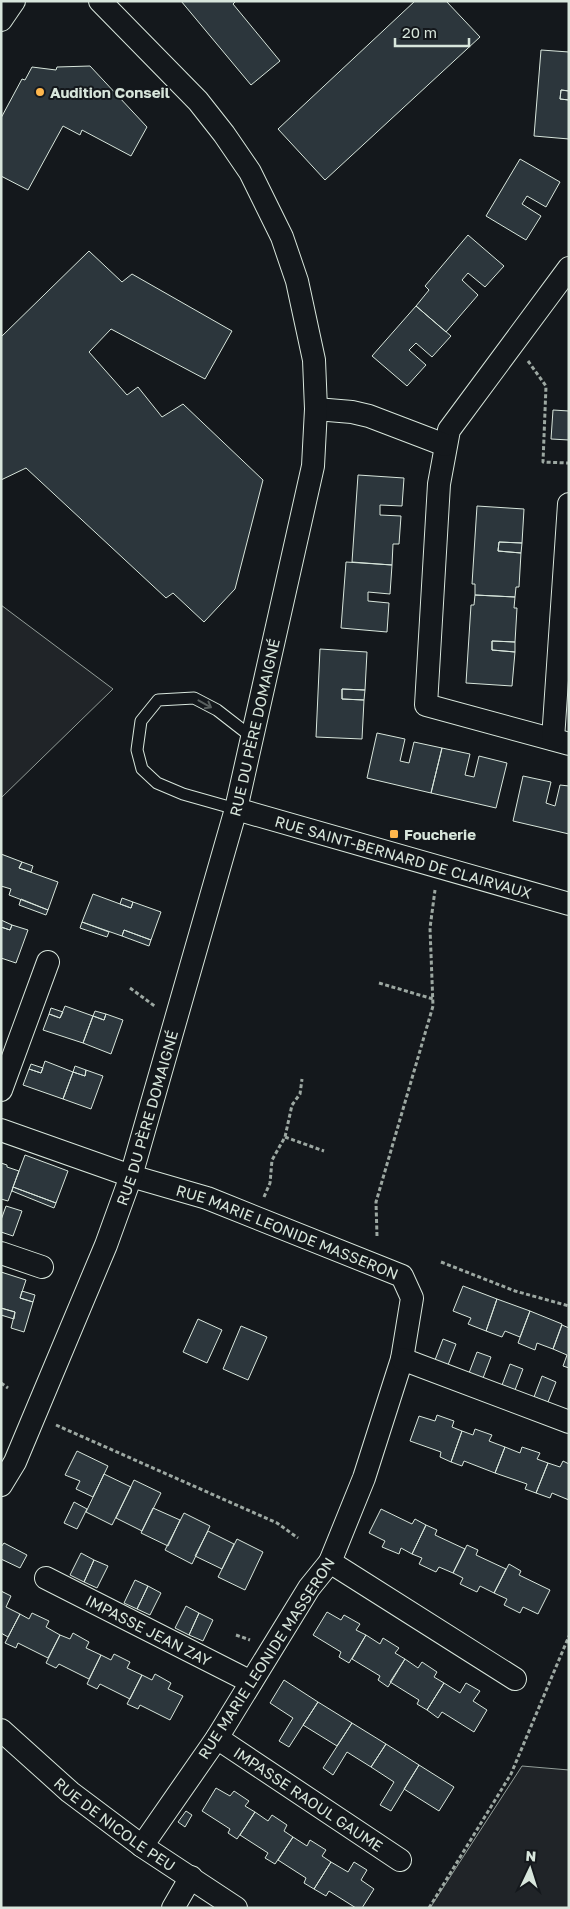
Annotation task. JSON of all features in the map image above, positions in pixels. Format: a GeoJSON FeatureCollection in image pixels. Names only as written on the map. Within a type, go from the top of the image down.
{"type":"FeatureCollection","features":[{"type":"Feature","properties":{"kind":"street"},"geometry":{"type":"LineString","coordinates":[[1,20],[14,1]]}},
{"type":"Feature","properties":{"kind":"street","name":"RUE DU PÈRE DOMAIGNÉ"},"geometry":{"type":"LineString","coordinates":[[1,1485],[26,1436],[106,1245],[131,1176],[236,809],[313,466],[316,409],[314,360],[297,281],[282,237],[250,172],[224,134],[198,101],[100,1]]}},
{"type":"Feature","properties":{"kind":"street"},"geometry":{"type":"LineString","coordinates":[[569,268],[449,430],[439,484],[426,704],[561,742],[569,504]]}},
{"type":"Feature","properties":{"kind":"street"},"geometry":{"type":"LineString","coordinates":[[316,409],[352,412],[369,416],[445,445]]}},
{"type":"Feature","properties":{"kind":"street","name":"RUE SAINT-BERNARD DE CLAIRVAUX"},"geometry":{"type":"LineString","coordinates":[[236,809],[569,904]]}},
{"type":"Feature","properties":{"kind":"street"},"geometry":{"type":"LineString","coordinates":[[1,1090],[48,962]]}},
{"type":"Feature","properties":{"kind":"street","name":"RUE MARIE LEONIDE MASSERON"},"geometry":{"type":"LineString","coordinates":[[1,1130],[131,1176],[208,1198],[402,1276],[412,1298],[402,1359],[364,1478],[330,1562],[309,1588],[217,1738],[142,1846]]}},
{"type":"Feature","properties":{"kind":"street"},"geometry":{"type":"LineString","coordinates":[[1,1253],[42,1268]]}},
{"type":"Feature","properties":{"kind":"street"},"geometry":{"type":"LineString","coordinates":[[402,1359],[569,1422]]}},
{"type":"Feature","properties":{"kind":"street"},"geometry":{"type":"LineString","coordinates":[[330,1562],[515,1679]]}},
{"type":"Feature","properties":{"kind":"street","name":"IMPASSE JEAN ZAY"},"geometry":{"type":"LineString","coordinates":[[46,1578],[251,1682]]}},
{"type":"Feature","properties":{"kind":"street","name":"RUE DE NICOLE PEU"},"geometry":{"type":"LineString","coordinates":[[1,1730],[70,1792],[142,1846],[236,1908]]}},
{"type":"Feature","properties":{"kind":"street","name":"IMPASSE RAOUL GAUME"},"geometry":{"type":"LineString","coordinates":[[217,1738],[400,1860]]}},
{"type":"Feature","properties":{"kind":"street"},"geometry":{"type":"LineString","coordinates":[[173,1908],[191,1877]]}},
{"type":"Feature","properties":{"kind":"lane"},"geometry":{"type":"LineString","coordinates":[[236,809],[183,794],[157,783],[142,769],[136,750],[141,721],[158,700],[194,698],[217,710],[253,738]]}},
{"type":"Feature","properties":{"kind":"path"},"geometry":{"type":"LineString","coordinates":[[514,343],[546,386],[543,462],[569,464]]}},
{"type":"Feature","properties":{"kind":"path"},"geometry":{"type":"LineString","coordinates":[[377,1236],[376,1202],[432,1006],[430,928],[437,882]]}},
{"type":"Feature","properties":{"kind":"path"},"geometry":{"type":"LineString","coordinates":[[379,983],[433,999]]}},
{"type":"Feature","properties":{"kind":"path"},"geometry":{"type":"LineString","coordinates":[[130,988],[147,1002],[176,1018]]}},
{"type":"Feature","properties":{"kind":"path"},"geometry":{"type":"LineString","coordinates":[[263,1199],[270,1183],[272,1160],[285,1137],[292,1105],[300,1094],[302,1078]]}},
{"type":"Feature","properties":{"kind":"path"},"geometry":{"type":"LineString","coordinates":[[285,1137],[324,1151]]}},
{"type":"Feature","properties":{"kind":"path"},"geometry":{"type":"LineString","coordinates":[[441,1262],[515,1291],[569,1306]]}},
{"type":"Feature","properties":{"kind":"path"},"geometry":{"type":"LineString","coordinates":[[1,1383],[8,1388]]}},
{"type":"Feature","properties":{"kind":"path"},"geometry":{"type":"LineString","coordinates":[[54,1424],[277,1523],[298,1538]]}},
{"type":"Feature","properties":{"kind":"path"},"geometry":{"type":"LineString","coordinates":[[236,1635],[258,1642]]}},
{"type":"Feature","properties":{"kind":"path"},"geometry":{"type":"LineString","coordinates":[[429,1908],[510,1774],[569,1636]]}},
{"type":"Feature","properties":{"kind":"shaded area"},"geometry":{"type":"Polygon","coordinates":[[[1,605],[113,689],[1,798],[1,605]]]}},
{"type":"Feature","properties":{"kind":"shaded area"},"geometry":{"type":"Polygon","coordinates":[[[522,1766],[569,1770],[569,1908],[430,1908],[522,1766]]]}},
{"type":"Feature","properties":{"kind":"building"},"geometry":{"type":"Polygon","coordinates":[[[181,1],[236,1],[233,4],[280,61],[251,85],[181,1]]]}},
{"type":"Feature","properties":{"kind":"building"},"geometry":{"type":"Polygon","coordinates":[[[415,1],[446,1],[480,37],[325,180],[278,129],[415,1]]]}},
{"type":"Feature","properties":{"kind":"building"},"geometry":{"type":"Polygon","coordinates":[[[541,50],[569,52],[569,91],[561,90],[560,99],[569,100],[569,139],[534,136],[541,50]]]}},
{"type":"Feature","properties":{"kind":"building"},"geometry":{"type":"Polygon","coordinates":[[[90,66],[147,127],[131,156],[82,130],[80,135],[63,126],[28,190],[1,176],[1,118],[22,79],[25,80],[32,67],[56,70],[57,67],[90,66]]]}},
{"type":"Feature","properties":{"kind":"building"},"geometry":{"type":"Polygon","coordinates":[[[561,90],[569,91],[569,100],[560,99],[561,90]]]}},
{"type":"Feature","properties":{"kind":"building"},"geometry":{"type":"Polygon","coordinates":[[[520,159],[560,182],[546,207],[527,196],[522,204],[541,216],[526,240],[486,216],[520,159]]]}},
{"type":"Feature","properties":{"kind":"building"},"geometry":{"type":"Polygon","coordinates":[[[468,235],[504,266],[485,287],[468,273],[462,280],[478,295],[446,332],[416,306],[429,290],[425,286],[468,235]]]}},
{"type":"Feature","properties":{"kind":"building"},"geometry":{"type":"Polygon","coordinates":[[[89,251],[122,282],[132,274],[232,331],[205,379],[111,329],[89,352],[127,395],[138,387],[162,417],[183,404],[263,480],[235,589],[204,622],[173,593],[166,598],[26,468],[1,480],[1,337],[89,251]]]}},
{"type":"Feature","properties":{"kind":"building"},"geometry":{"type":"Polygon","coordinates":[[[416,306],[451,336],[432,357],[416,343],[409,350],[426,365],[407,386],[372,356],[416,306]]]}},
{"type":"Feature","properties":{"kind":"building"},"geometry":{"type":"Polygon","coordinates":[[[553,410],[569,411],[569,440],[551,439],[553,410]]]}},
{"type":"Feature","properties":{"kind":"building"},"geometry":{"type":"Polygon","coordinates":[[[358,475],[404,478],[402,506],[380,505],[380,515],[401,516],[399,544],[393,544],[392,565],[352,562],[358,475]]]}},
{"type":"Feature","properties":{"kind":"building"},"geometry":{"type":"Polygon","coordinates":[[[477,506],[524,509],[522,543],[499,542],[498,551],[521,553],[519,587],[516,587],[515,597],[475,595],[475,584],[472,584],[477,506]]]}},
{"type":"Feature","properties":{"kind":"building"},"geometry":{"type":"Polygon","coordinates":[[[499,542],[522,543],[521,553],[498,551],[499,542]]]}},
{"type":"Feature","properties":{"kind":"building"},"geometry":{"type":"Polygon","coordinates":[[[346,562],[392,565],[390,594],[368,592],[368,601],[389,603],[387,632],[341,628],[346,562]]]}},
{"type":"Feature","properties":{"kind":"building"},"geometry":{"type":"Polygon","coordinates":[[[475,595],[515,597],[514,608],[517,608],[515,642],[492,641],[492,650],[515,652],[512,686],[466,683],[471,605],[474,605],[475,595]]]}},
{"type":"Feature","properties":{"kind":"building"},"geometry":{"type":"Polygon","coordinates":[[[492,641],[515,642],[515,652],[492,650],[492,641]]]}},
{"type":"Feature","properties":{"kind":"building"},"geometry":{"type":"Polygon","coordinates":[[[320,649],[367,652],[365,690],[342,689],[342,699],[364,700],[362,739],[316,737],[320,649]]]}},
{"type":"Feature","properties":{"kind":"building"},"geometry":{"type":"Polygon","coordinates":[[[342,689],[365,690],[364,700],[342,699],[342,689]]]}},
{"type":"Feature","properties":{"kind":"building"},"geometry":{"type":"Polygon","coordinates":[[[377,733],[405,739],[400,761],[409,763],[414,742],[442,748],[431,793],[367,778],[377,733]]]}},
{"type":"Feature","properties":{"kind":"building"},"geometry":{"type":"Polygon","coordinates":[[[442,748],[470,754],[465,775],[474,777],[479,756],[507,763],[496,808],[431,793],[442,748]]]}},
{"type":"Feature","properties":{"kind":"building"},"geometry":{"type":"Polygon","coordinates":[[[523,776],[551,782],[546,803],[555,806],[560,785],[569,786],[569,834],[513,821],[523,776]]]}},
{"type":"Feature","properties":{"kind":"building"},"geometry":{"type":"Polygon","coordinates":[[[1,854],[22,862],[19,868],[58,882],[48,910],[9,895],[11,889],[1,886],[1,854]]]}},
{"type":"Feature","properties":{"kind":"building"},"geometry":{"type":"Polygon","coordinates":[[[22,862],[33,866],[31,872],[19,868],[22,862]]]}},
{"type":"Feature","properties":{"kind":"building"},"geometry":{"type":"Polygon","coordinates":[[[93,894],[131,908],[133,902],[161,912],[151,940],[124,930],[122,936],[82,922],[93,894]]]}},
{"type":"Feature","properties":{"kind":"building"},"geometry":{"type":"Polygon","coordinates":[[[122,898],[133,902],[131,908],[120,904],[122,898]]]}},
{"type":"Feature","properties":{"kind":"building"},"geometry":{"type":"Polygon","coordinates":[[[21,899],[48,910],[46,915],[19,905],[21,899]]]}},
{"type":"Feature","properties":{"kind":"building"},"geometry":{"type":"Polygon","coordinates":[[[1,920],[12,925],[10,930],[1,927],[1,920]]]}},
{"type":"Feature","properties":{"kind":"building"},"geometry":{"type":"Polygon","coordinates":[[[82,922],[109,932],[107,937],[80,928],[82,922]]]}},
{"type":"Feature","properties":{"kind":"building"},"geometry":{"type":"Polygon","coordinates":[[[12,925],[28,930],[16,963],[1,958],[1,927],[10,930],[12,925]]]}},
{"type":"Feature","properties":{"kind":"building"},"geometry":{"type":"Polygon","coordinates":[[[124,930],[151,940],[149,946],[122,936],[124,930]]]}},
{"type":"Feature","properties":{"kind":"building"},"geometry":{"type":"Polygon","coordinates":[[[65,1006],[93,1016],[83,1043],[43,1030],[49,1014],[60,1018],[65,1006]]]}},
{"type":"Feature","properties":{"kind":"building"},"geometry":{"type":"Polygon","coordinates":[[[51,1008],[63,1012],[60,1018],[49,1014],[51,1008]]]}},
{"type":"Feature","properties":{"kind":"building"},"geometry":{"type":"Polygon","coordinates":[[[95,1011],[106,1014],[104,1020],[93,1016],[95,1011]]]}},
{"type":"Feature","properties":{"kind":"building"},"geometry":{"type":"Polygon","coordinates":[[[106,1014],[123,1020],[111,1054],[83,1043],[93,1016],[104,1020],[106,1014]]]}},
{"type":"Feature","properties":{"kind":"building"},"geometry":{"type":"Polygon","coordinates":[[[45,1061],[73,1072],[63,1099],[23,1085],[29,1069],[41,1073],[45,1061]]]}},
{"type":"Feature","properties":{"kind":"building"},"geometry":{"type":"Polygon","coordinates":[[[31,1064],[43,1068],[41,1073],[29,1069],[31,1064]]]}},
{"type":"Feature","properties":{"kind":"building"},"geometry":{"type":"Polygon","coordinates":[[[75,1066],[86,1070],[85,1076],[73,1072],[75,1066]]]}},
{"type":"Feature","properties":{"kind":"building"},"geometry":{"type":"Polygon","coordinates":[[[86,1070],[103,1076],[91,1109],[63,1099],[73,1072],[85,1076],[86,1070]]]}},
{"type":"Feature","properties":{"kind":"building"},"geometry":{"type":"Polygon","coordinates":[[[25,1155],[68,1171],[56,1203],[13,1187],[25,1155]]]}},
{"type":"Feature","properties":{"kind":"building"},"geometry":{"type":"Polygon","coordinates":[[[1,1163],[19,1171],[8,1201],[1,1199],[1,1163]]]}},
{"type":"Feature","properties":{"kind":"building"},"geometry":{"type":"Polygon","coordinates":[[[13,1187],[56,1203],[54,1208],[12,1191],[13,1187]]]}},
{"type":"Feature","properties":{"kind":"building"},"geometry":{"type":"Polygon","coordinates":[[[6,1206],[22,1211],[13,1236],[1,1232],[1,1220],[6,1206]]]}},
{"type":"Feature","properties":{"kind":"building"},"geometry":{"type":"Polygon","coordinates":[[[1,1272],[26,1280],[20,1298],[33,1302],[24,1332],[11,1328],[15,1312],[1,1308],[1,1272]]]}},
{"type":"Feature","properties":{"kind":"building"},"geometry":{"type":"Polygon","coordinates":[[[463,1286],[497,1299],[486,1331],[468,1324],[471,1318],[453,1311],[463,1286]]]}},
{"type":"Feature","properties":{"kind":"building"},"geometry":{"type":"Polygon","coordinates":[[[22,1291],[35,1295],[33,1302],[20,1298],[22,1291]]]}},
{"type":"Feature","properties":{"kind":"building"},"geometry":{"type":"Polygon","coordinates":[[[497,1299],[530,1311],[520,1337],[505,1331],[502,1337],[486,1331],[497,1299]]]}},
{"type":"Feature","properties":{"kind":"building"},"geometry":{"type":"Polygon","coordinates":[[[1,1308],[15,1312],[14,1319],[1,1315],[1,1308]]]}},
{"type":"Feature","properties":{"kind":"building"},"geometry":{"type":"Polygon","coordinates":[[[530,1311],[562,1324],[553,1349],[537,1343],[535,1350],[518,1343],[530,1311]]]}},
{"type":"Feature","properties":{"kind":"building"},"geometry":{"type":"Polygon","coordinates":[[[198,1319],[222,1330],[207,1363],[183,1352],[198,1319]]]}},
{"type":"Feature","properties":{"kind":"building"},"geometry":{"type":"Polygon","coordinates":[[[562,1325],[569,1328],[569,1368],[563,1366],[567,1355],[553,1349],[562,1325]]]}},
{"type":"Feature","properties":{"kind":"building"},"geometry":{"type":"Polygon","coordinates":[[[241,1326],[267,1337],[248,1380],[223,1369],[241,1326]]]}},
{"type":"Feature","properties":{"kind":"building"},"geometry":{"type":"Polygon","coordinates":[[[443,1339],[456,1344],[448,1365],[435,1360],[443,1339]]]}},
{"type":"Feature","properties":{"kind":"building"},"geometry":{"type":"Polygon","coordinates":[[[477,1352],[491,1357],[483,1378],[469,1373],[477,1352]]]}},
{"type":"Feature","properties":{"kind":"building"},"geometry":{"type":"Polygon","coordinates":[[[510,1364],[523,1369],[515,1390],[502,1385],[510,1364]]]}},
{"type":"Feature","properties":{"kind":"building"},"geometry":{"type":"Polygon","coordinates":[[[542,1376],[556,1382],[548,1402],[534,1397],[542,1376]]]}},
{"type":"Feature","properties":{"kind":"building"},"geometry":{"type":"Polygon","coordinates":[[[437,1415],[454,1421],[452,1427],[462,1431],[451,1462],[440,1457],[441,1452],[410,1441],[419,1416],[435,1421],[437,1415]]]}},
{"type":"Feature","properties":{"kind":"building"},"geometry":{"type":"Polygon","coordinates":[[[475,1429],[492,1435],[489,1441],[505,1447],[495,1473],[464,1461],[462,1466],[451,1462],[462,1431],[473,1435],[475,1429]]]}},
{"type":"Feature","properties":{"kind":"building"},"geometry":{"type":"Polygon","coordinates":[[[505,1447],[520,1453],[522,1447],[540,1453],[537,1459],[548,1463],[536,1493],[525,1489],[527,1484],[495,1473],[505,1447]]]}},
{"type":"Feature","properties":{"kind":"building"},"geometry":{"type":"Polygon","coordinates":[[[77,1451],[108,1466],[93,1497],[76,1489],[80,1481],[65,1475],[77,1451]]]}},
{"type":"Feature","properties":{"kind":"building"},"geometry":{"type":"Polygon","coordinates":[[[563,1461],[569,1464],[569,1500],[552,1493],[550,1498],[536,1493],[548,1463],[560,1467],[563,1461]]]}},
{"type":"Feature","properties":{"kind":"building"},"geometry":{"type":"Polygon","coordinates":[[[104,1474],[131,1487],[112,1525],[86,1512],[104,1474]]]}},
{"type":"Feature","properties":{"kind":"building"},"geometry":{"type":"Polygon","coordinates":[[[134,1480],[161,1493],[142,1531],[116,1518],[134,1480]]]}},
{"type":"Feature","properties":{"kind":"building"},"geometry":{"type":"Polygon","coordinates":[[[74,1502],[87,1509],[77,1529],[64,1523],[74,1502]]]}},
{"type":"Feature","properties":{"kind":"building"},"geometry":{"type":"Polygon","coordinates":[[[153,1508],[180,1520],[168,1546],[141,1533],[153,1508]]]}},
{"type":"Feature","properties":{"kind":"building"},"geometry":{"type":"Polygon","coordinates":[[[381,1509],[412,1524],[415,1519],[426,1525],[412,1554],[401,1548],[399,1554],[382,1547],[385,1541],[369,1533],[381,1509]]]}},
{"type":"Feature","properties":{"kind":"building"},"geometry":{"type":"Polygon","coordinates":[[[184,1513],[210,1526],[192,1564],[165,1550],[184,1513]]]}},
{"type":"Feature","properties":{"kind":"building"},"geometry":{"type":"Polygon","coordinates":[[[426,1525],[437,1530],[435,1535],[465,1549],[453,1573],[439,1567],[436,1572],[419,1564],[422,1558],[412,1554],[426,1525]]]}},
{"type":"Feature","properties":{"kind":"building"},"geometry":{"type":"Polygon","coordinates":[[[208,1531],[234,1544],[222,1569],[195,1556],[208,1531]]]}},
{"type":"Feature","properties":{"kind":"building"},"geometry":{"type":"Polygon","coordinates":[[[237,1539],[263,1552],[245,1590],[218,1577],[237,1539]]]}},
{"type":"Feature","properties":{"kind":"building"},"geometry":{"type":"Polygon","coordinates":[[[4,1543],[27,1555],[20,1568],[1,1559],[1,1547],[4,1543]]]}},
{"type":"Feature","properties":{"kind":"building"},"geometry":{"type":"Polygon","coordinates":[[[467,1545],[478,1550],[476,1555],[506,1569],[494,1593],[480,1586],[477,1592],[460,1584],[463,1578],[453,1573],[467,1545]]]}},
{"type":"Feature","properties":{"kind":"building"},"geometry":{"type":"Polygon","coordinates":[[[81,1553],[94,1560],[84,1582],[70,1575],[81,1553]]]}},
{"type":"Feature","properties":{"kind":"building"},"geometry":{"type":"Polygon","coordinates":[[[94,1560],[108,1566],[97,1588],[84,1582],[94,1560]]]}},
{"type":"Feature","properties":{"kind":"building"},"geometry":{"type":"Polygon","coordinates":[[[509,1564],[521,1571],[519,1575],[550,1590],[538,1614],[523,1607],[520,1613],[504,1605],[507,1599],[494,1593],[509,1564]]]}},
{"type":"Feature","properties":{"kind":"building"},"geometry":{"type":"Polygon","coordinates":[[[135,1580],[148,1586],[137,1609],[124,1603],[135,1580]]]}},
{"type":"Feature","properties":{"kind":"building"},"geometry":{"type":"Polygon","coordinates":[[[148,1586],[161,1593],[150,1615],[137,1609],[148,1586]]]}},
{"type":"Feature","properties":{"kind":"building"},"geometry":{"type":"Polygon","coordinates":[[[1,1591],[11,1596],[6,1607],[20,1614],[8,1637],[1,1633],[1,1591]]]}},
{"type":"Feature","properties":{"kind":"building"},"geometry":{"type":"Polygon","coordinates":[[[186,1606],[199,1613],[189,1635],[175,1628],[186,1606]]]}},
{"type":"Feature","properties":{"kind":"building"},"geometry":{"type":"Polygon","coordinates":[[[327,1612],[341,1620],[344,1615],[360,1624],[356,1630],[366,1635],[349,1663],[339,1657],[341,1652],[313,1635],[327,1612]]]}},
{"type":"Feature","properties":{"kind":"building"},"geometry":{"type":"Polygon","coordinates":[[[32,1613],[49,1621],[46,1627],[60,1635],[48,1658],[18,1643],[16,1648],[5,1643],[20,1614],[29,1619],[32,1613]]]}},
{"type":"Feature","properties":{"kind":"building"},"geometry":{"type":"Polygon","coordinates":[[[199,1613],[213,1620],[203,1641],[189,1635],[199,1613]]]}},
{"type":"Feature","properties":{"kind":"building"},"geometry":{"type":"Polygon","coordinates":[[[73,1633],[89,1642],[86,1648],[101,1655],[89,1679],[59,1664],[56,1668],[46,1663],[60,1635],[70,1639],[73,1633]]]}},
{"type":"Feature","properties":{"kind":"building"},"geometry":{"type":"Polygon","coordinates":[[[366,1635],[380,1644],[383,1638],[399,1648],[395,1653],[405,1659],[388,1687],[378,1680],[380,1676],[352,1659],[366,1635]]]}},
{"type":"Feature","properties":{"kind":"building"},"geometry":{"type":"Polygon","coordinates":[[[114,1654],[130,1662],[127,1668],[142,1675],[130,1699],[100,1684],[97,1689],[87,1684],[101,1655],[111,1660],[114,1654]]]}},
{"type":"Feature","properties":{"kind":"building"},"geometry":{"type":"Polygon","coordinates":[[[405,1659],[418,1668],[422,1662],[437,1672],[434,1677],[444,1683],[427,1710],[417,1704],[419,1700],[390,1682],[405,1659]]]}},
{"type":"Feature","properties":{"kind":"building"},"geometry":{"type":"Polygon","coordinates":[[[155,1674],[171,1683],[168,1689],[183,1696],[170,1720],[140,1705],[138,1709],[127,1704],[142,1675],[152,1680],[155,1674]]]}},
{"type":"Feature","properties":{"kind":"building"},"geometry":{"type":"Polygon","coordinates":[[[284,1680],[318,1702],[289,1747],[279,1741],[293,1718],[270,1703],[284,1680]]]}},
{"type":"Feature","properties":{"kind":"building"},"geometry":{"type":"Polygon","coordinates":[[[444,1683],[460,1693],[466,1683],[480,1691],[473,1701],[487,1710],[474,1732],[442,1712],[438,1718],[427,1710],[444,1683]]]}},
{"type":"Feature","properties":{"kind":"building"},"geometry":{"type":"Polygon","coordinates":[[[318,1702],[352,1723],[337,1746],[303,1725],[318,1702]]]}},
{"type":"Feature","properties":{"kind":"building"},"geometry":{"type":"Polygon","coordinates":[[[352,1723],[386,1744],[371,1767],[347,1752],[333,1775],[323,1768],[352,1723]]]}},
{"type":"Feature","properties":{"kind":"building"},"geometry":{"type":"Polygon","coordinates":[[[386,1744],[419,1765],[391,1811],[380,1805],[394,1782],[371,1767],[386,1744]]]}},
{"type":"Feature","properties":{"kind":"building"},"geometry":{"type":"Polygon","coordinates":[[[419,1765],[454,1787],[439,1811],[404,1789],[419,1765]]]}},
{"type":"Feature","properties":{"kind":"building"},"geometry":{"type":"Polygon","coordinates":[[[216,1788],[230,1796],[234,1791],[249,1801],[245,1806],[255,1812],[237,1839],[228,1833],[230,1829],[202,1811],[216,1788]]]}},
{"type":"Feature","properties":{"kind":"building"},"geometry":{"type":"Polygon","coordinates":[[[186,1811],[192,1815],[185,1827],[178,1822],[186,1811]]]}},
{"type":"Feature","properties":{"kind":"building"},"geometry":{"type":"Polygon","coordinates":[[[255,1812],[268,1821],[272,1815],[287,1825],[284,1831],[293,1837],[275,1864],[265,1858],[268,1853],[240,1835],[255,1812]]]}},
{"type":"Feature","properties":{"kind":"building"},"geometry":{"type":"Polygon","coordinates":[[[293,1837],[307,1846],[310,1840],[326,1850],[322,1856],[331,1862],[314,1889],[304,1883],[306,1878],[278,1860],[293,1837]]]}},
{"type":"Feature","properties":{"kind":"building"},"geometry":{"type":"Polygon","coordinates":[[[331,1862],[348,1872],[354,1862],[367,1870],[361,1880],[374,1889],[362,1908],[356,1908],[329,1891],[326,1896],[314,1889],[331,1862]]]}},
{"type":"Feature","properties":{"kind":"place","name":"Audition Conseil"},"geometry":{"type":"Point","coordinates":[40,92]}},
{"type":"Feature","properties":{"kind":"place","name":"Foucherie"},"geometry":{"type":"Point","coordinates":[394,834]}}]}
